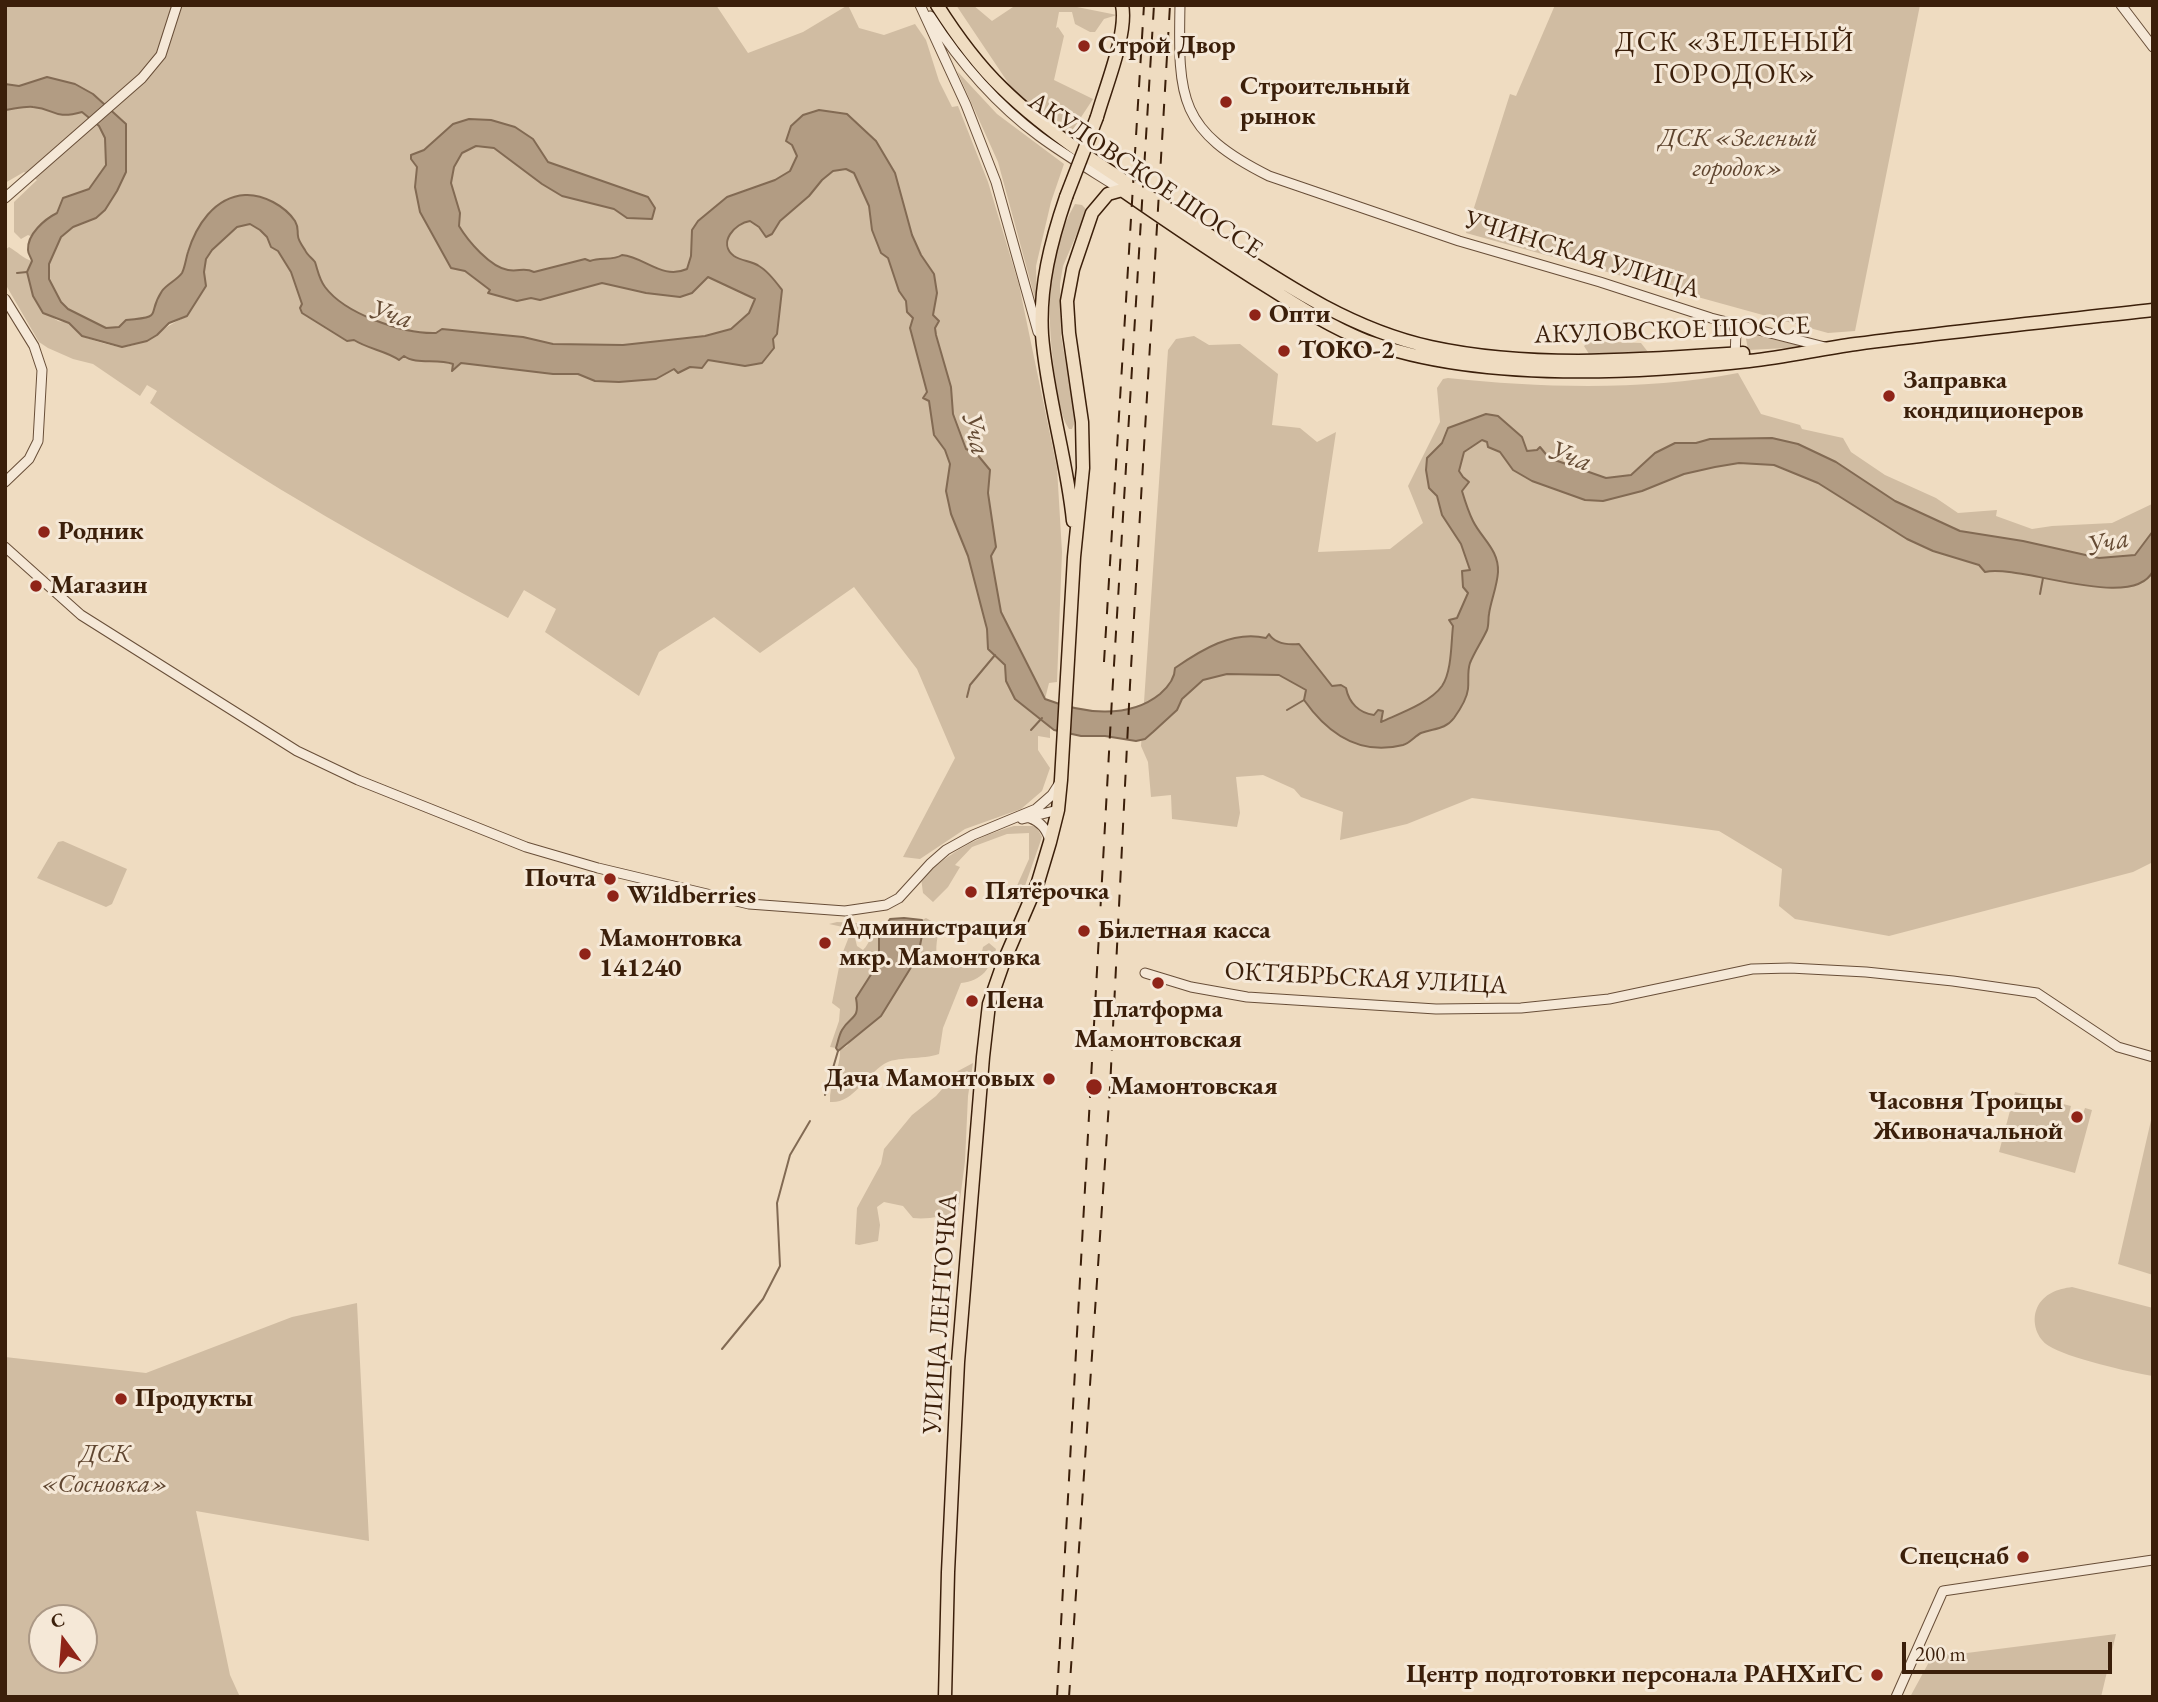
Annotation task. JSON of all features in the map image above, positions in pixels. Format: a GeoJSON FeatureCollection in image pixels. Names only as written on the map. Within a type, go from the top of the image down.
{"type":"FeatureCollection","features":[{"type":"Feature","properties":{"kind":"main road","name":"АКУЛОВСКОЕ ШОССЕ"},"geometry":{"type":"LineString","coordinates":[[937,5],[972,56],[995,81],[1051,129],[1134,187],[1315,303],[1367,328],[1430,347],[1494,357],[1560,360],[1734,358]]}},
{"type":"Feature","properties":{"kind":"main road"},"geometry":{"type":"LineString","coordinates":[[1074,557],[1070,486],[1045,357],[1042,309],[1052,237],[1097,117],[1121,35],[1124,8]]}},
{"type":"Feature","properties":{"kind":"main road","name":"АКУЛОВСКОЕ ШОССЕ"},"geometry":{"type":"LineString","coordinates":[[1122,190],[1219,257],[1300,308],[1366,341],[1434,360],[1492,368],[1661,368],[1830,348]]}},
{"type":"Feature","properties":{"kind":"main road"},"geometry":{"type":"LineString","coordinates":[[1074,557],[1083,445],[1067,318],[1069,288],[1083,235],[1092,213],[1108,194],[1122,190]]}},
{"type":"Feature","properties":{"kind":"main road","name":"УЧИНСКАЯ УЛИЦА"},"geometry":{"type":"LineString","coordinates":[[1830,348],[2153,310]]}},
{"type":"Feature","properties":{"kind":"main road","name":"УЛИЦА ЛЕНТОЧКА"},"geometry":{"type":"LineString","coordinates":[[945,1697],[958,1362],[981,1070],[989,1004],[1038,882],[1058,810],[1074,557]]}},
{"type":"Feature","properties":{"kind":"street"},"geometry":{"type":"LineString","coordinates":[[5,198],[142,78],[161,55],[177,5]]}},
{"type":"Feature","properties":{"kind":"street"},"geometry":{"type":"LineString","coordinates":[[922,5],[996,182],[1045,357]]}},
{"type":"Feature","properties":{"kind":"street","name":"АКУЛОВСКОЕ ШОССЕ"},"geometry":{"type":"LineString","coordinates":[[922,5],[965,64],[994,98],[1038,136],[1122,190]]}},
{"type":"Feature","properties":{"kind":"street","name":"УЧИНСКАЯ УЛИЦА"},"geometry":{"type":"LineString","coordinates":[[1180,5],[1179,54],[1190,113],[1209,137],[1243,163],[1269,176],[1459,241],[1733,324],[1830,348]]}},
{"type":"Feature","properties":{"kind":"street"},"geometry":{"type":"LineString","coordinates":[[2121,5],[2153,47]]}},
{"type":"Feature","properties":{"kind":"street"},"geometry":{"type":"LineString","coordinates":[[5,299],[34,346],[42,370],[38,441],[29,459],[5,482]]}},
{"type":"Feature","properties":{"kind":"street"},"geometry":{"type":"LineString","coordinates":[[1733,324],[1736,332],[1734,358]]}},
{"type":"Feature","properties":{"kind":"street"},"geometry":{"type":"LineString","coordinates":[[5,547],[81,615],[297,751],[358,780],[526,847],[598,869],[749,904],[834,911],[865,910],[886,905],[899,898],[930,864],[955,845],[1036,808],[1052,795],[1061,780]]}},
{"type":"Feature","properties":{"kind":"street"},"geometry":{"type":"LineString","coordinates":[[1036,808],[1047,806],[1058,810]]}},
{"type":"Feature","properties":{"kind":"street"},"geometry":{"type":"LineString","coordinates":[[1010,821],[1058,810]]}},
{"type":"Feature","properties":{"kind":"street"},"geometry":{"type":"LineString","coordinates":[[1028,818],[1038,821],[1045,828],[1051,842]]}},
{"type":"Feature","properties":{"kind":"street","name":"ОКТЯБРЬСКАЯ УЛИЦА"},"geometry":{"type":"LineString","coordinates":[[1145,973],[1191,987],[1247,997],[1460,1009],[1521,1008],[1609,999],[1752,969],[1866,972],[2038,993],[2118,1047],[2153,1057]]}},
{"type":"Feature","properties":{"kind":"street"},"geometry":{"type":"LineString","coordinates":[[1896,1697],[1943,1591],[2153,1559]]}},
{"type":"Feature","properties":{"kind":"green space"},"geometry":{"type":"Polygon","coordinates":[[[5,5],[716,5],[748,53],[803,32],[848,5],[859,28],[884,35],[915,24],[926,40],[939,81],[952,107],[958,106],[988,182],[1019,285],[1057,468],[1062,552],[1057,682],[1049,683],[1045,699],[1001,612],[992,551],[957,527],[977,587],[988,649],[1005,665],[1006,677],[1013,694],[1050,726],[1050,738],[1038,736],[1038,750],[1050,768],[1042,791],[1021,809],[965,829],[920,859],[903,857],[955,758],[917,669],[854,587],[760,653],[714,617],[659,652],[639,696],[545,632],[556,609],[524,590],[508,618],[416,568],[236,462],[150,403],[157,391],[147,385],[140,396],[93,364],[73,359],[39,342],[7,287],[5,250],[9,247],[32,261],[29,269],[31,286],[45,310],[58,321],[69,323],[83,337],[119,347],[131,346],[186,317],[154,312],[147,319],[126,320],[120,326],[112,328],[86,319],[63,304],[49,279],[49,267],[55,247],[28,235],[21,239],[14,232],[14,202],[37,180],[24,172],[5,183],[5,5]]]}},
{"type":"Feature","properties":{"kind":"green space"},"geometry":{"type":"Polygon","coordinates":[[[956,5],[973,5],[992,21],[1016,5],[1067,5],[1117,15],[1104,19],[1095,32],[1090,32],[1075,24],[1072,12],[1059,12],[1056,28],[1058,27],[1064,36],[1054,80],[1093,99],[1070,134],[1017,96],[956,5]]]}},
{"type":"Feature","properties":{"kind":"green space","name":"ДСК «Зеленый городок»"},"geometry":{"type":"Polygon","coordinates":[[[1555,5],[1920,5],[1855,331],[1828,333],[1466,233],[1510,94],[1516,96],[1555,5]]]}},
{"type":"Feature","properties":{"kind":"green space"},"geometry":{"type":"Polygon","coordinates":[[[957,71],[997,114],[1064,164],[1051,202],[1036,266],[1037,306],[998,162],[957,71]]]}},
{"type":"Feature","properties":{"kind":"green space"},"geometry":{"type":"Polygon","coordinates":[[[1075,204],[1082,205],[1087,210],[1063,266],[1060,284],[1061,336],[1076,419],[1072,429],[1069,429],[1060,407],[1053,361],[1050,291],[1058,246],[1075,204]]]}},
{"type":"Feature","properties":{"kind":"green space"},"geometry":{"type":"Polygon","coordinates":[[[1745,333],[1806,347],[1748,350],[1745,333]]]}},
{"type":"Feature","properties":{"kind":"green space"},"geometry":{"type":"Polygon","coordinates":[[[1194,336],[1209,345],[1240,344],[1278,374],[1272,425],[1300,428],[1317,442],[1336,432],[1318,552],[1390,549],[1423,523],[1408,486],[1440,422],[1437,388],[1443,379],[1448,378],[1593,386],[1666,383],[1738,373],[1761,414],[1800,425],[1802,429],[1843,438],[1851,452],[1885,475],[1936,498],[1958,513],[1997,510],[1996,516],[2032,529],[2112,523],[2153,502],[2153,862],[2133,872],[1889,936],[1795,919],[1779,906],[1782,869],[1719,831],[1472,798],[1407,824],[1340,840],[1343,812],[1301,797],[1294,789],[1263,775],[1236,777],[1240,813],[1237,827],[1172,819],[1171,795],[1151,797],[1148,762],[1141,746],[1168,350],[1176,339],[1194,336]]]}},
{"type":"Feature","properties":{"kind":"green space"},"geometry":{"type":"Polygon","coordinates":[[[1590,341],[1641,343],[1648,352],[1589,354],[1584,346],[1590,341]]]}},
{"type":"Feature","properties":{"kind":"green space"},"geometry":{"type":"Polygon","coordinates":[[[1014,826],[1036,826],[1042,837],[1019,903],[1011,899],[1029,859],[1029,833],[1007,834],[972,847],[955,865],[960,867],[948,887],[933,902],[923,893],[921,878],[943,860],[976,840],[1014,826]]]}},
{"type":"Feature","properties":{"kind":"green space"},"geometry":{"type":"Polygon","coordinates":[[[63,841],[127,869],[112,904],[106,907],[37,878],[58,842],[63,841]]]}},
{"type":"Feature","properties":{"kind":"green space"},"geometry":{"type":"Polygon","coordinates":[[[926,918],[940,926],[936,951],[941,966],[953,959],[974,960],[981,956],[983,947],[989,943],[996,949],[991,962],[975,980],[961,983],[943,1028],[939,1054],[884,1064],[852,1094],[830,1102],[840,1050],[847,1046],[923,930],[922,920],[926,918]]]}},
{"type":"Feature","properties":{"kind":"green space"},"geometry":{"type":"Polygon","coordinates":[[[857,923],[860,927],[855,938],[857,946],[863,950],[873,934],[884,929],[879,936],[879,962],[856,998],[856,1016],[843,1029],[836,1048],[830,1047],[840,1009],[832,1003],[841,957],[852,929],[829,924],[857,923]]]}},
{"type":"Feature","properties":{"kind":"green space"},"geometry":{"type":"Polygon","coordinates":[[[973,1063],[958,1215],[913,1218],[903,1206],[884,1202],[877,1207],[880,1225],[878,1241],[855,1244],[857,1208],[881,1164],[884,1149],[912,1115],[936,1096],[958,1071],[973,1063]]]}},
{"type":"Feature","properties":{"kind":"green space"},"geometry":{"type":"Polygon","coordinates":[[[2015,1092],[2071,1106],[2068,1118],[2080,1122],[2085,1108],[2092,1110],[2075,1173],[1999,1152],[2015,1092]]]}},
{"type":"Feature","properties":{"kind":"green space"},"geometry":{"type":"Polygon","coordinates":[[[2153,1116],[2153,1275],[2118,1264],[2153,1116]]]}},
{"type":"Feature","properties":{"kind":"green space"},"geometry":{"type":"Polygon","coordinates":[[[2072,1287],[2153,1308],[2153,1376],[2069,1355],[2049,1346],[2041,1339],[2036,1330],[2037,1308],[2043,1299],[2052,1293],[2072,1287]]]}},
{"type":"Feature","properties":{"kind":"green space","name":"ДСК «Сосновка»"},"geometry":{"type":"Polygon","coordinates":[[[357,1303],[369,1541],[196,1511],[230,1675],[240,1697],[5,1697],[5,1357],[146,1373],[292,1317],[357,1303]]]}},
{"type":"Feature","properties":{"kind":"green space"},"geometry":{"type":"Polygon","coordinates":[[[2116,1634],[2101,1697],[1910,1697],[1935,1651],[1951,1655],[2116,1634]]]}},
{"type":"Feature","properties":{"kind":"shaded area"},"geometry":{"type":"Polygon","coordinates":[[[47,77],[75,84],[93,94],[126,124],[126,172],[117,191],[105,210],[96,218],[73,227],[61,237],[49,264],[49,279],[61,302],[68,309],[106,328],[119,327],[126,320],[150,316],[162,291],[182,273],[191,242],[208,214],[224,201],[252,195],[280,206],[291,216],[297,225],[298,238],[315,262],[323,284],[334,297],[360,314],[392,326],[423,332],[436,333],[442,329],[523,337],[553,344],[623,345],[705,336],[731,329],[749,313],[755,299],[708,277],[692,293],[680,297],[602,283],[540,300],[531,298],[517,301],[488,293],[490,290],[465,271],[451,268],[420,212],[415,187],[417,167],[411,155],[424,150],[453,124],[469,119],[491,120],[515,127],[533,139],[548,162],[648,197],[655,208],[652,219],[627,218],[614,209],[562,196],[494,148],[476,146],[462,153],[454,167],[451,183],[460,213],[459,226],[480,253],[501,268],[512,270],[534,272],[585,259],[590,261],[622,255],[662,270],[678,272],[687,269],[691,256],[692,230],[698,221],[727,197],[775,180],[790,171],[797,156],[792,145],[786,141],[791,126],[803,115],[819,110],[847,114],[876,141],[895,173],[912,235],[934,274],[937,293],[933,315],[939,321],[935,328],[936,335],[951,387],[953,414],[966,449],[976,453],[990,470],[988,493],[996,547],[991,556],[1001,612],[1045,699],[1074,708],[1104,712],[1134,708],[1160,694],[1170,682],[1175,668],[1207,648],[1230,639],[1254,636],[1266,638],[1269,634],[1282,643],[1299,644],[1332,686],[1341,685],[1346,688],[1359,710],[1374,715],[1378,710],[1383,711],[1381,722],[1430,698],[1442,686],[1448,673],[1453,626],[1449,620],[1457,618],[1468,593],[1463,587],[1462,571],[1470,570],[1461,544],[1442,515],[1437,496],[1429,488],[1427,458],[1442,443],[1448,428],[1486,414],[1498,416],[1522,437],[1527,451],[1540,447],[1549,458],[1606,478],[1631,475],[1655,453],[1675,443],[1696,443],[1710,439],[1772,438],[1798,444],[1836,462],[1895,501],[1960,531],[2023,541],[2099,558],[2135,555],[2153,531],[2153,571],[2142,582],[2123,587],[2075,584],[2002,571],[1985,572],[1979,565],[1933,551],[1907,539],[1818,483],[1774,465],[1739,463],[1715,467],[1684,474],[1642,491],[1603,501],[1585,500],[1532,481],[1513,470],[1500,452],[1488,447],[1487,442],[1482,440],[1464,452],[1459,471],[1469,482],[1462,491],[1468,510],[1496,557],[1497,578],[1488,628],[1469,666],[1466,696],[1447,725],[1421,733],[1403,745],[1387,748],[1359,745],[1335,732],[1313,712],[1304,700],[1306,690],[1279,675],[1227,674],[1203,680],[1182,699],[1177,710],[1145,739],[1136,741],[1105,736],[1081,736],[1054,730],[1015,699],[1006,681],[1005,665],[988,649],[987,629],[968,556],[951,514],[946,491],[950,464],[945,450],[934,435],[929,401],[923,398],[927,392],[910,328],[913,318],[907,312],[906,301],[899,291],[888,258],[881,253],[872,230],[869,206],[854,173],[846,169],[833,171],[766,237],[759,227],[750,221],[739,225],[730,234],[727,245],[729,251],[734,256],[762,268],[782,290],[777,334],[773,339],[774,348],[762,363],[745,366],[708,360],[702,368],[690,367],[678,373],[674,369],[656,379],[619,382],[595,381],[578,374],[553,374],[461,363],[452,371],[453,364],[447,362],[414,360],[404,356],[399,360],[354,340],[347,341],[302,313],[302,304],[291,272],[278,251],[271,247],[267,237],[250,224],[237,227],[212,250],[206,259],[206,286],[187,316],[169,323],[147,341],[122,347],[82,336],[69,323],[43,313],[33,296],[27,272],[32,261],[28,250],[30,238],[42,223],[57,213],[63,198],[89,189],[106,165],[105,138],[99,126],[82,112],[65,115],[30,107],[5,110],[5,84],[19,86],[47,77]]]}},
{"type":"Feature","properties":{"kind":"shaded area"},"geometry":{"type":"Polygon","coordinates":[[[890,919],[922,920],[918,956],[881,1016],[838,1051],[836,1048],[841,1032],[856,1014],[856,998],[879,962],[879,936],[890,919]]]}},
{"type":"Feature","properties":{"kind":"waterway"},"geometry":{"type":"LineString","coordinates":[[17,273],[27,272]]}},
{"type":"Feature","properties":{"kind":"waterway"},"geometry":{"type":"LineString","coordinates":[[2040,594],[2043,578]]}},
{"type":"Feature","properties":{"kind":"waterway"},"geometry":{"type":"LineString","coordinates":[[967,697],[970,685],[995,655]]}},
{"type":"Feature","properties":{"kind":"waterway"},"geometry":{"type":"LineString","coordinates":[[1287,710],[1304,700]]}},
{"type":"Feature","properties":{"kind":"waterway"},"geometry":{"type":"LineString","coordinates":[[1031,730],[1042,718]]}},
{"type":"Feature","properties":{"kind":"waterway"},"geometry":{"type":"LineString","coordinates":[[825,1095],[838,1051]]}},
{"type":"Feature","properties":{"kind":"waterway"},"geometry":{"type":"LineString","coordinates":[[722,1349],[763,1299],[780,1266],[777,1203],[790,1155],[810,1121]]}},
{"type":"Feature","properties":{"kind":"railway"},"geometry":{"type":"LineString","coordinates":[[1104,662],[1144,5]]}},
{"type":"Feature","properties":{"kind":"railway"},"geometry":{"type":"LineString","coordinates":[[1057,1697],[1112,698],[1154,5]]}},
{"type":"Feature","properties":{"kind":"railway"},"geometry":{"type":"LineString","coordinates":[[1069,1697],[1110,1088],[1130,685],[1170,5]]}},
{"type":"Feature","properties":{"kind":"place","name":"Строй Двор"},"geometry":{"type":"Point","coordinates":[1084,46]}},
{"type":"Feature","properties":{"kind":"place","name":"Строительный рынок"},"geometry":{"type":"Point","coordinates":[1226,102]}},
{"type":"Feature","properties":{"kind":"place","name":"Опти"},"geometry":{"type":"Point","coordinates":[1255,315]}},
{"type":"Feature","properties":{"kind":"place","name":"ТОКО-2"},"geometry":{"type":"Point","coordinates":[1284,351]}},
{"type":"Feature","properties":{"kind":"place","name":"Заправка кондиционеров"},"geometry":{"type":"Point","coordinates":[1889,396]}},
{"type":"Feature","properties":{"kind":"place","name":"Родник"},"geometry":{"type":"Point","coordinates":[44,532]}},
{"type":"Feature","properties":{"kind":"place","name":"Магазин"},"geometry":{"type":"Point","coordinates":[36,586]}},
{"type":"Feature","properties":{"kind":"place","name":"Почта"},"geometry":{"type":"Point","coordinates":[610,879]}},
{"type":"Feature","properties":{"kind":"place","name":"Пятёрочка"},"geometry":{"type":"Point","coordinates":[971,892]}},
{"type":"Feature","properties":{"kind":"place","name":"Wildberries"},"geometry":{"type":"Point","coordinates":[613,896]}},
{"type":"Feature","properties":{"kind":"place","name":"Билетная касса"},"geometry":{"type":"Point","coordinates":[1084,931]}},
{"type":"Feature","properties":{"kind":"place","name":"Администрация мкр. Мамонтовка"},"geometry":{"type":"Point","coordinates":[825,943]}},
{"type":"Feature","properties":{"kind":"place","name":"Мамонтовка 141240"},"geometry":{"type":"Point","coordinates":[585,954]}},
{"type":"Feature","properties":{"kind":"place","name":"Платформа Мамонтовская"},"geometry":{"type":"Point","coordinates":[1158,983]}},
{"type":"Feature","properties":{"kind":"place","name":"Пена"},"geometry":{"type":"Point","coordinates":[972,1001]}},
{"type":"Feature","properties":{"kind":"place","name":"Дача Мамонтовых"},"geometry":{"type":"Point","coordinates":[1049,1079]}},
{"type":"Feature","properties":{"kind":"place","name":"Мамонтовская"},"geometry":{"type":"Point","coordinates":[1094,1087]}},
{"type":"Feature","properties":{"kind":"place","name":"Часовня Троицы Живоначальной"},"geometry":{"type":"Point","coordinates":[2077,1117]}},
{"type":"Feature","properties":{"kind":"place","name":"Продукты"},"geometry":{"type":"Point","coordinates":[121,1399]}},
{"type":"Feature","properties":{"kind":"place","name":"Спецснаб"},"geometry":{"type":"Point","coordinates":[2023,1557]}},
{"type":"Feature","properties":{"kind":"place","name":"Центр подготовки персонала РАНХиГС"},"geometry":{"type":"Point","coordinates":[1877,1675]}},
{"type":"Feature","properties":{"kind":"district","name":"ДСК «ЗЕЛЕНЫЙ ГОРОДОК»"},"geometry":{"type":"Point","coordinates":[1735,59]}},
{"type":"Feature","properties":{"kind":"water label","name":"Уча"},"geometry":{"type":"Point","coordinates":[391,315]}},
{"type":"Feature","properties":{"kind":"water label","name":"Уча"},"geometry":{"type":"Point","coordinates":[975,434]}},
{"type":"Feature","properties":{"kind":"water label","name":"Уча"},"geometry":{"type":"Point","coordinates":[1570,457]}},
{"type":"Feature","properties":{"kind":"water label","name":"Уча"},"geometry":{"type":"Point","coordinates":[2108,543]}}]}
